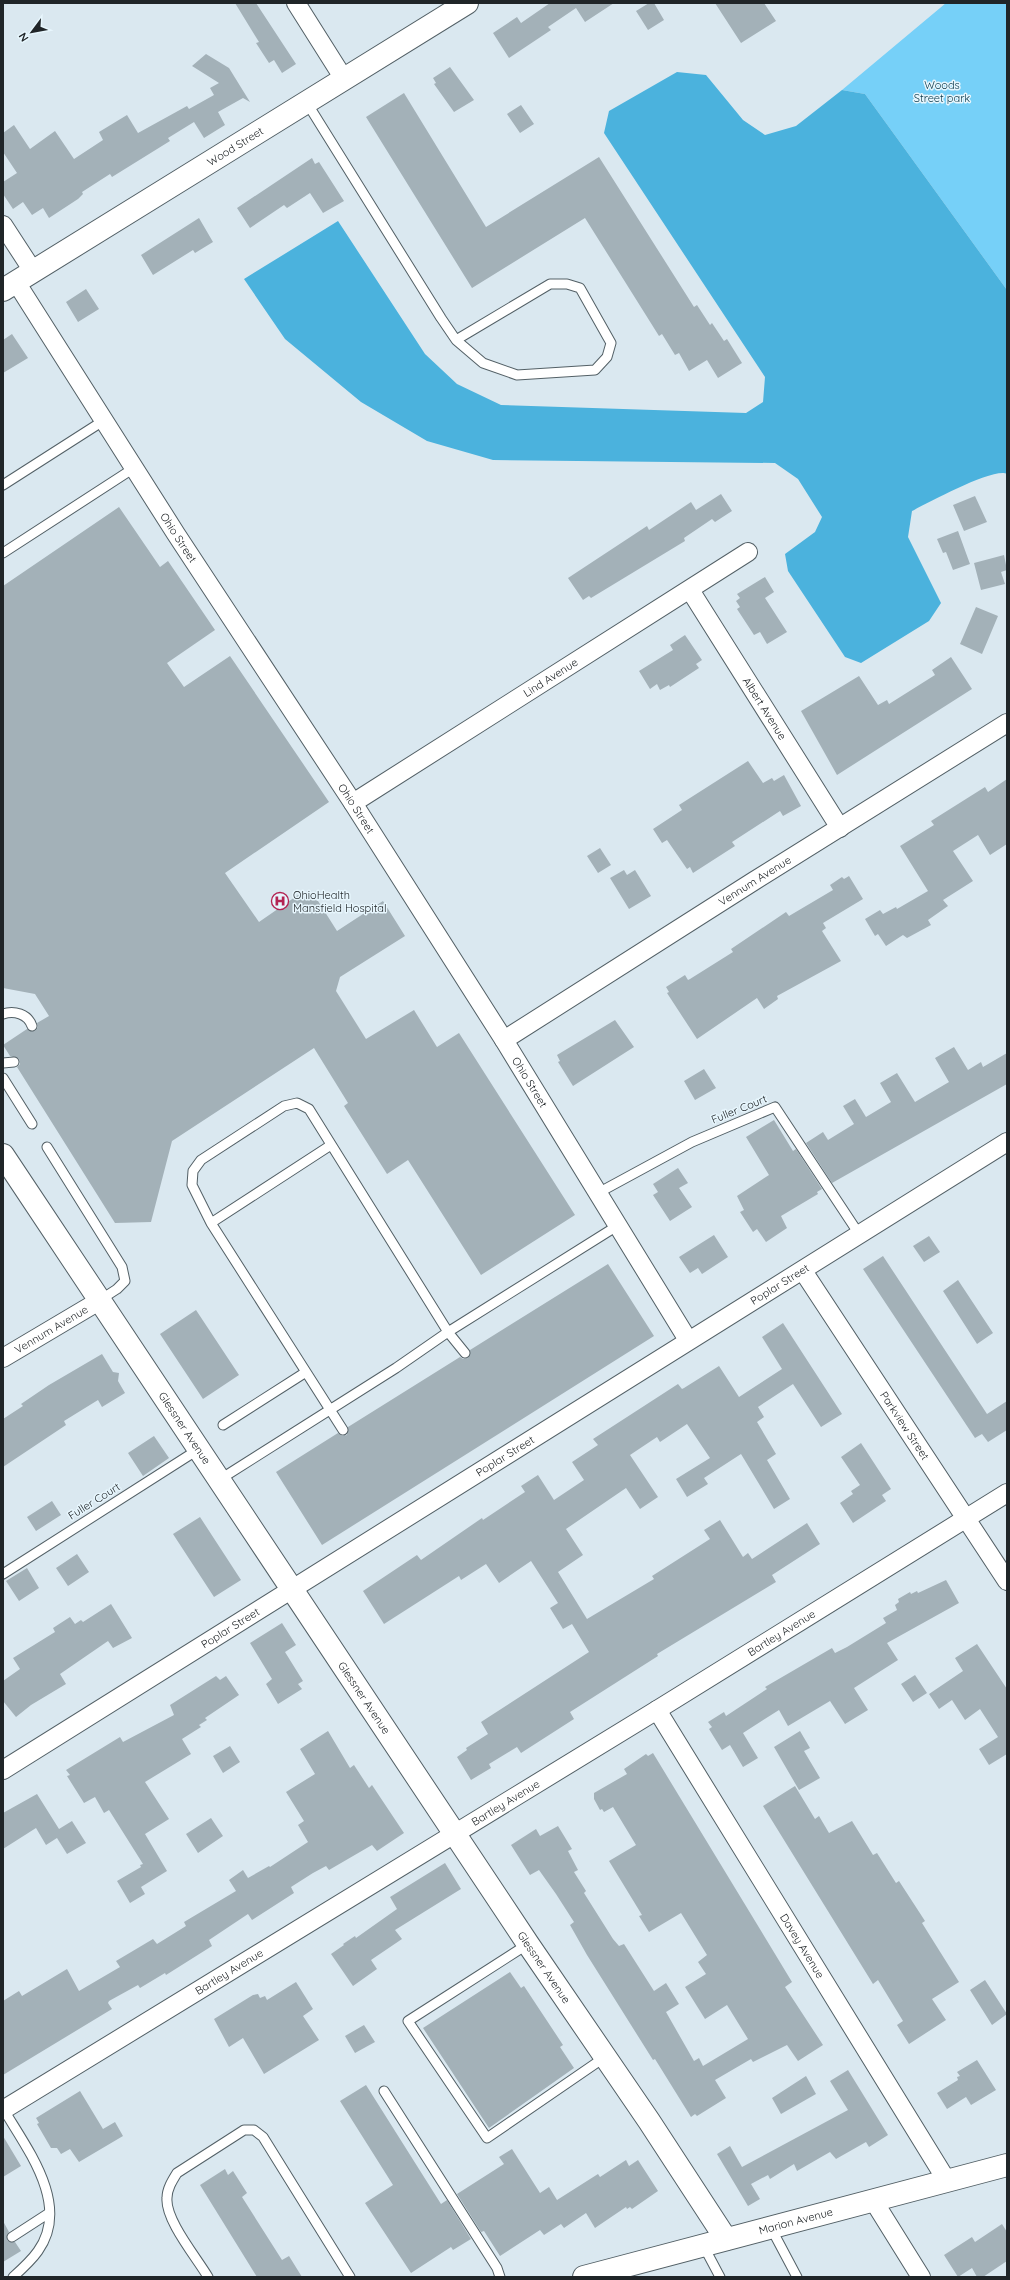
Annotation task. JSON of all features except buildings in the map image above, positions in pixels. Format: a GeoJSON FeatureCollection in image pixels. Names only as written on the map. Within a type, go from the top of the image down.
{"type":"FeatureCollection","features":[{"type":"Feature","properties":{"kind":"street"},"geometry":{"type":"LineString","coordinates":[[296,3],[344,79]]}},
{"type":"Feature","properties":{"kind":"street","name":"Wood Street"},"geometry":{"type":"LineString","coordinates":[[17,281],[467,3]]}},
{"type":"Feature","properties":{"kind":"street","name":"Ohio Street"},"geometry":{"type":"LineString","coordinates":[[3,225],[17,281],[103,421],[353,803],[504,1040],[688,1340]]}},
{"type":"Feature","properties":{"kind":"street","name":"Lind Avenue"},"geometry":{"type":"LineString","coordinates":[[353,803],[748,552]]}},
{"type":"Feature","properties":{"kind":"street","name":"Albert Avenue"},"geometry":{"type":"LineString","coordinates":[[690,590],[840,828]]}},
{"type":"Feature","properties":{"kind":"street","name":"Vennum Avenue"},"geometry":{"type":"LineString","coordinates":[[504,1040],[1007,723]]}},
{"type":"Feature","properties":{"kind":"street","name":"Poplar Street"},"geometry":{"type":"LineString","coordinates":[[3,1770],[688,1340],[803,1271],[859,1234],[1007,1142]]}},
{"type":"Feature","properties":{"kind":"street","name":"Glessner Avenue"},"geometry":{"type":"LineString","coordinates":[[3,1155],[726,2239]]}},
{"type":"Feature","properties":{"kind":"street","name":"Parkview Street"},"geometry":{"type":"LineString","coordinates":[[803,1271],[1007,1581]]}},
{"type":"Feature","properties":{"kind":"street","name":"Vennum Avenue"},"geometry":{"type":"LineString","coordinates":[[3,1358],[99,1301]]}},
{"type":"Feature","properties":{"kind":"street","name":"Bartley Avenue"},"geometry":{"type":"LineString","coordinates":[[4,2110],[456,1834],[1007,1492]]}},
{"type":"Feature","properties":{"kind":"street","name":"Davey Avenue"},"geometry":{"type":"LineString","coordinates":[[657,1710],[947,2181]]}},
{"type":"Feature","properties":{"kind":"street","name":"Marion Avenue"},"geometry":{"type":"LineString","coordinates":[[584,2277],[1007,2165]]}},
{"type":"Feature","properties":{"kind":"street"},"geometry":{"type":"LineString","coordinates":[[873,2200],[921,2277]]}},
{"type":"Feature","properties":{"kind":"lane"},"geometry":{"type":"LineString","coordinates":[[307,102],[456,340],[483,363],[517,375],[595,370],[607,357],[611,343],[580,288],[567,284],[550,284],[456,340]]}},
{"type":"Feature","properties":{"kind":"lane"},"geometry":{"type":"LineString","coordinates":[[3,485],[103,421]]}},
{"type":"Feature","properties":{"kind":"lane"},"geometry":{"type":"LineString","coordinates":[[3,553],[134,468]]}},
{"type":"Feature","properties":{"kind":"lane"},"geometry":{"type":"LineString","coordinates":[[3,1014],[18,1012],[25,1017],[32,1026]]}},
{"type":"Feature","properties":{"kind":"lane"},"geometry":{"type":"LineString","coordinates":[[3,1063],[14,1062]]}},
{"type":"Feature","properties":{"kind":"lane"},"geometry":{"type":"LineString","coordinates":[[3,1078],[32,1124]]}},
{"type":"Feature","properties":{"kind":"lane"},"geometry":{"type":"LineString","coordinates":[[343,1430],[211,1223],[192,1185],[193,1171],[201,1160],[284,1106],[297,1103],[309,1109],[448,1332],[465,1353]]}},
{"type":"Feature","properties":{"kind":"lane","name":"Fuller Court"},"geometry":{"type":"LineString","coordinates":[[598,1193],[692,1142],[775,1107],[859,1234]]}},
{"type":"Feature","properties":{"kind":"lane"},"geometry":{"type":"LineString","coordinates":[[211,1223],[331,1145]]}},
{"type":"Feature","properties":{"kind":"lane"},"geometry":{"type":"LineString","coordinates":[[47,1147],[122,1267],[125,1281],[117,1289],[99,1301]]}},
{"type":"Feature","properties":{"kind":"lane"},"geometry":{"type":"LineString","coordinates":[[220,1480],[329,1409],[396,1368],[448,1332],[618,1226]]}},
{"type":"Feature","properties":{"kind":"lane"},"geometry":{"type":"LineString","coordinates":[[223,1425],[306,1372]]}},
{"type":"Feature","properties":{"kind":"lane","name":"Fuller Court"},"geometry":{"type":"LineString","coordinates":[[3,1574],[199,1449]]}},
{"type":"Feature","properties":{"kind":"lane"},"geometry":{"type":"LineString","coordinates":[[528,1944],[408,2021],[488,2138],[606,2057]]}},
{"type":"Feature","properties":{"kind":"lane"},"geometry":{"type":"LineString","coordinates":[[384,2091],[497,2268],[500,2277]]}},
{"type":"Feature","properties":{"kind":"lane"},"geometry":{"type":"LineString","coordinates":[[4,2110],[43,2179],[49,2213],[46,2235],[39,2250],[13,2277]]}},
{"type":"Feature","properties":{"kind":"lane"},"geometry":{"type":"LineString","coordinates":[[208,2277],[170,2216],[166,2199],[170,2184],[177,2173],[244,2130],[254,2130],[263,2137],[350,2277]]}},
{"type":"Feature","properties":{"kind":"lane"},"geometry":{"type":"LineString","coordinates":[[12,2236],[49,2213]]}},
{"type":"Feature","properties":{"kind":"lane"},"geometry":{"type":"LineString","coordinates":[[771,2228],[797,2277]]}},
{"type":"Feature","properties":{"kind":"lane"},"geometry":{"type":"LineString","coordinates":[[703,2245],[720,2277]]}},
{"type":"Feature","properties":{"kind":"green space","name":"Woods Street park"},"geometry":{"type":"Polygon","coordinates":[[[946,3],[1007,3],[1007,290],[865,94],[842,90],[946,3]]]}},
{"type":"Feature","properties":{"kind":"shaded area"},"geometry":{"type":"Polygon","coordinates":[[[677,72],[706,75],[743,120],[765,135],[796,126],[842,90],[865,94],[1007,290],[1007,474],[1000,473],[975,481],[912,511],[908,537],[941,603],[929,621],[861,663],[845,657],[788,571],[785,554],[815,532],[822,517],[798,479],[775,463],[493,460],[427,441],[361,402],[285,339],[244,279],[338,221],[425,354],[457,384],[501,405],[746,413],[763,402],[765,377],[604,133],[609,111],[677,72]]]}},
{"type":"Feature","properties":{"kind":"place","name":"OhioHealth Mansfield Hospital"},"geometry":{"type":"Point","coordinates":[280,901]}}]}
